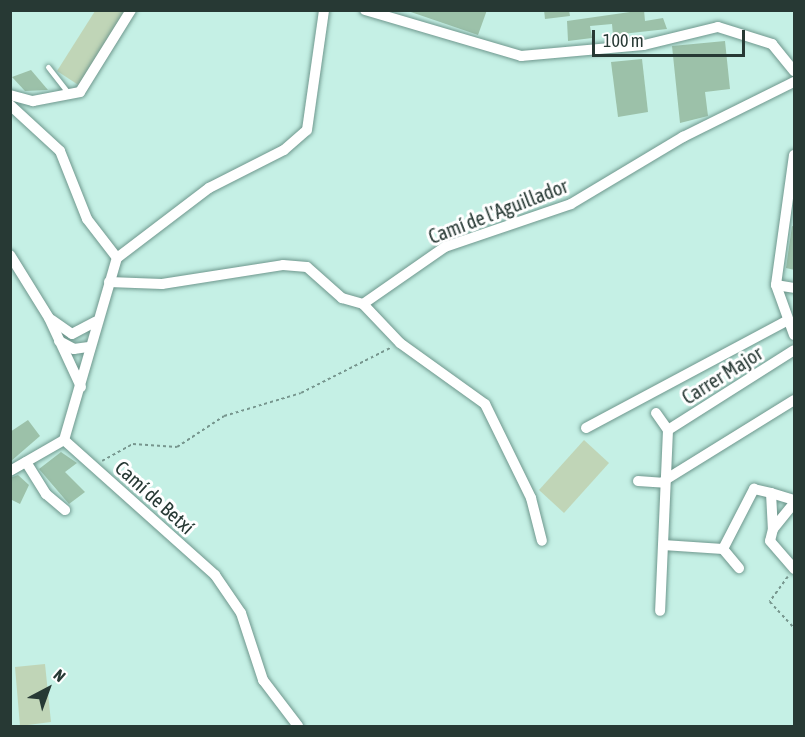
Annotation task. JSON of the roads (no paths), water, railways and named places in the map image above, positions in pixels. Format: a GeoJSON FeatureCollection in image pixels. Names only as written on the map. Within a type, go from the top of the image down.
{"type":"FeatureCollection","features":[{"type":"Feature","properties":{"kind":"street"},"geometry":{"type":"LineString","coordinates":[[10,95],[33,101],[70,97],[88,83],[131,10]]}},
{"type":"Feature","properties":{"kind":"street"},"geometry":{"type":"LineString","coordinates":[[10,471],[64,440],[82,390],[95,322],[117,258],[209,188],[284,150],[307,130],[324,10]]}},
{"type":"Feature","properties":{"kind":"street"},"geometry":{"type":"LineString","coordinates":[[365,10],[521,56],[644,45],[718,27],[772,44],[795,71]]}},
{"type":"Feature","properties":{"kind":"street","name":"Camí de l'Aguillador"},"geometry":{"type":"LineString","coordinates":[[363,304],[445,247],[572,204],[682,137],[795,82]]}},
{"type":"Feature","properties":{"kind":"street"},"geometry":{"type":"LineString","coordinates":[[10,105],[60,151],[87,219],[117,258]]}},
{"type":"Feature","properties":{"kind":"street"},"geometry":{"type":"LineString","coordinates":[[794,157],[777,285],[795,335]]}},
{"type":"Feature","properties":{"kind":"street"},"geometry":{"type":"LineString","coordinates":[[10,255],[49,318],[82,390]]}},
{"type":"Feature","properties":{"kind":"street"},"geometry":{"type":"LineString","coordinates":[[109,282],[162,284],[283,265],[307,267],[342,298],[363,304],[400,343],[485,404],[531,498],[542,541]]}},
{"type":"Feature","properties":{"kind":"street"},"geometry":{"type":"LineString","coordinates":[[777,285],[795,288]]}},
{"type":"Feature","properties":{"kind":"street"},"geometry":{"type":"LineString","coordinates":[[49,318],[89,347]]}},
{"type":"Feature","properties":{"kind":"street"},"geometry":{"type":"LineString","coordinates":[[586,428],[788,320]]}},
{"type":"Feature","properties":{"kind":"street"},"geometry":{"type":"LineString","coordinates":[[72,334],[95,322]]}},
{"type":"Feature","properties":{"kind":"street"},"geometry":{"type":"LineString","coordinates":[[59,341],[74,349],[89,347]]}},
{"type":"Feature","properties":{"kind":"street","name":"Carrer Major"},"geometry":{"type":"LineString","coordinates":[[668,430],[795,350]]}},
{"type":"Feature","properties":{"kind":"street"},"geometry":{"type":"LineString","coordinates":[[638,481],[665,481],[795,399]]}},
{"type":"Feature","properties":{"kind":"street"},"geometry":{"type":"LineString","coordinates":[[656,413],[668,430],[660,611]]}},
{"type":"Feature","properties":{"kind":"street","name":"Camí de Betxí"},"geometry":{"type":"LineString","coordinates":[[64,440],[215,575],[242,613],[263,680],[298,726]]}},
{"type":"Feature","properties":{"kind":"street"},"geometry":{"type":"LineString","coordinates":[[26,462],[46,494],[65,510]]}},
{"type":"Feature","properties":{"kind":"street"},"geometry":{"type":"LineString","coordinates":[[723,549],[754,489],[795,502],[773,529]]}},
{"type":"Feature","properties":{"kind":"street"},"geometry":{"type":"LineString","coordinates":[[771,493],[773,529],[770,541],[794,569]]}},
{"type":"Feature","properties":{"kind":"street"},"geometry":{"type":"LineString","coordinates":[[663,545],[723,549],[739,568]]}},
{"type":"Feature","properties":{"kind":"lane"},"geometry":{"type":"LineString","coordinates":[[48,67],[70,97]]}}]}
